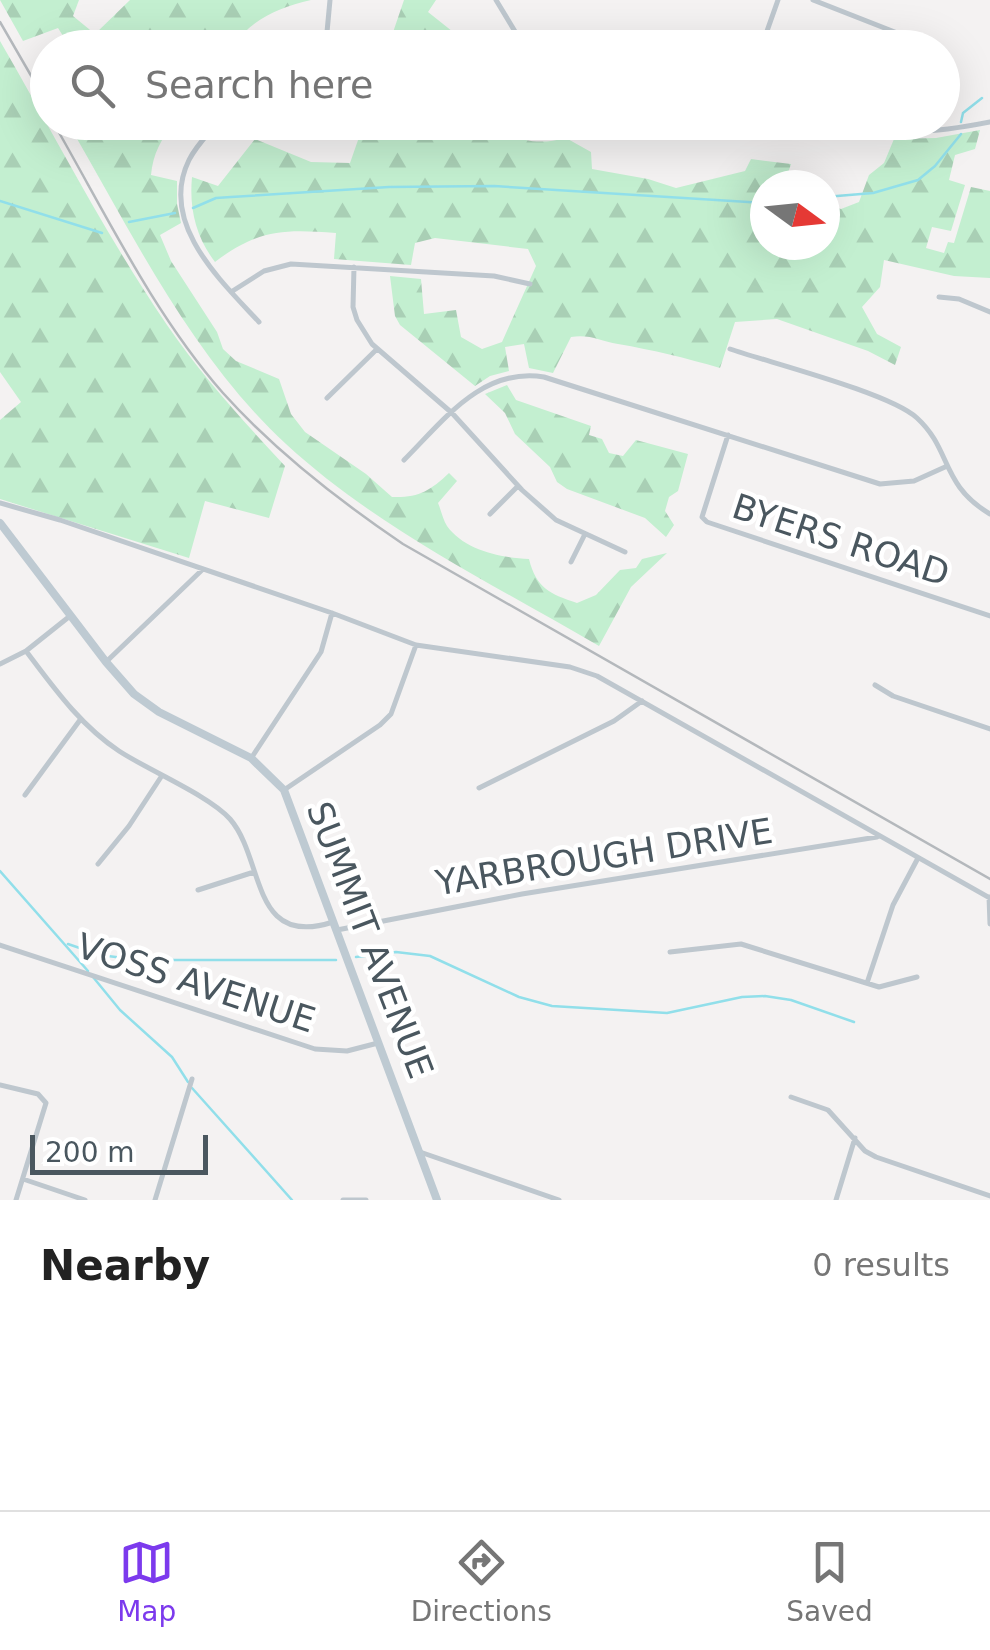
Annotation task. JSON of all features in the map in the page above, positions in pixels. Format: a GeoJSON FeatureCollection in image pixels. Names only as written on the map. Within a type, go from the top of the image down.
{"type":"FeatureCollection","features":[{"type":"Feature","properties":{"kind":"main road","name":"SUMMIT AVENUE"},"geometry":{"type":"LineString","coordinates":[[0,523],[106,662],[145,703],[251,758],[284,790],[438,1200]]}},
{"type":"Feature","properties":{"kind":"street"},"geometry":{"type":"LineString","coordinates":[[327,30],[330,0]]}},
{"type":"Feature","properties":{"kind":"street"},"geometry":{"type":"LineString","coordinates":[[496,0],[515,30]]}},
{"type":"Feature","properties":{"kind":"street"},"geometry":{"type":"LineString","coordinates":[[767,30],[778,0]]}},
{"type":"Feature","properties":{"kind":"street"},"geometry":{"type":"LineString","coordinates":[[814,0],[890,30]]}},
{"type":"Feature","properties":{"kind":"street"},"geometry":{"type":"LineString","coordinates":[[960,127],[990,122]]}},
{"type":"Feature","properties":{"kind":"street"},"geometry":{"type":"LineString","coordinates":[[204,140],[188,162],[182,198],[192,239],[204,262],[259,322]]}},
{"type":"Feature","properties":{"kind":"street"},"geometry":{"type":"LineString","coordinates":[[231,292],[253,276],[275,267],[308,264],[500,276],[530,284]]}},
{"type":"Feature","properties":{"kind":"street"},"geometry":{"type":"LineString","coordinates":[[354,267],[353,307],[357,320],[378,349],[452,413],[518,486],[556,520],[625,552]]}},
{"type":"Feature","properties":{"kind":"street"},"geometry":{"type":"LineString","coordinates":[[938,297],[959,299],[990,312]]}},
{"type":"Feature","properties":{"kind":"street"},"geometry":{"type":"LineString","coordinates":[[326,398],[378,349]]}},
{"type":"Feature","properties":{"kind":"street"},"geometry":{"type":"LineString","coordinates":[[730,349],[900,406],[926,428],[962,494],[990,514]]}},
{"type":"Feature","properties":{"kind":"street"},"geometry":{"type":"LineString","coordinates":[[404,460],[482,387],[524,374],[544,377],[880,484],[914,482],[945,467]]}},
{"type":"Feature","properties":{"kind":"street","name":"BYERS ROAD"},"geometry":{"type":"LineString","coordinates":[[728,436],[704,505],[702,518],[706,522],[990,616]]}},
{"type":"Feature","properties":{"kind":"street"},"geometry":{"type":"LineString","coordinates":[[490,514],[518,486]]}},
{"type":"Feature","properties":{"kind":"street"},"geometry":{"type":"LineString","coordinates":[[0,503],[60,520],[416,645],[570,667],[597,676],[989,898],[990,924]]}},
{"type":"Feature","properties":{"kind":"street"},"geometry":{"type":"LineString","coordinates":[[571,562],[584,534]]}},
{"type":"Feature","properties":{"kind":"street"},"geometry":{"type":"LineString","coordinates":[[106,662],[202,570]]}},
{"type":"Feature","properties":{"kind":"street"},"geometry":{"type":"LineString","coordinates":[[251,758],[321,652],[332,613]]}},
{"type":"Feature","properties":{"kind":"street"},"geometry":{"type":"LineString","coordinates":[[0,664],[26,651],[70,616]]}},
{"type":"Feature","properties":{"kind":"street"},"geometry":{"type":"LineString","coordinates":[[284,790],[391,714],[416,645]]}},
{"type":"Feature","properties":{"kind":"street"},"geometry":{"type":"LineString","coordinates":[[26,651],[80,720],[118,750],[203,799],[231,820],[245,844],[254,872],[198,890]]}},
{"type":"Feature","properties":{"kind":"street"},"geometry":{"type":"LineString","coordinates":[[874,685],[893,696],[990,729]]}},
{"type":"Feature","properties":{"kind":"street"},"geometry":{"type":"LineString","coordinates":[[479,788],[614,721],[642,701]]}},
{"type":"Feature","properties":{"kind":"street"},"geometry":{"type":"LineString","coordinates":[[25,795],[80,720]]}},
{"type":"Feature","properties":{"kind":"street"},"geometry":{"type":"LineString","coordinates":[[98,864],[161,777]]}},
{"type":"Feature","properties":{"kind":"street","name":"YARBROUGH DRIVE"},"geometry":{"type":"LineString","coordinates":[[254,872],[268,907],[282,920],[292,925],[335,926],[880,836]]}},
{"type":"Feature","properties":{"kind":"street"},"geometry":{"type":"LineString","coordinates":[[867,983],[893,905],[918,858]]}},
{"type":"Feature","properties":{"kind":"street"},"geometry":{"type":"LineString","coordinates":[[670,952],[741,944],[867,983],[891,986],[916,978]]}},
{"type":"Feature","properties":{"kind":"street","name":"VOSS AVENUE"},"geometry":{"type":"LineString","coordinates":[[0,945],[314,1050],[347,1051],[378,1042]]}},
{"type":"Feature","properties":{"kind":"street"},"geometry":{"type":"LineString","coordinates":[[155,1200],[192,1080]]}},
{"type":"Feature","properties":{"kind":"street"},"geometry":{"type":"LineString","coordinates":[[0,1085],[38,1094],[46,1103],[16,1200]]}},
{"type":"Feature","properties":{"kind":"street"},"geometry":{"type":"LineString","coordinates":[[791,1097],[828,1110],[876,1158],[990,1196]]}},
{"type":"Feature","properties":{"kind":"street"},"geometry":{"type":"LineString","coordinates":[[836,1200],[855,1138]]}},
{"type":"Feature","properties":{"kind":"street"},"geometry":{"type":"LineString","coordinates":[[420,1152],[559,1200]]}},
{"type":"Feature","properties":{"kind":"street"},"geometry":{"type":"LineString","coordinates":[[23,1179],[85,1200]]}},
{"type":"Feature","properties":{"kind":"street"},"geometry":{"type":"LineString","coordinates":[[343,1200],[366,1200]]}},
{"type":"Feature","properties":{"kind":"green space"},"geometry":{"type":"Polygon","coordinates":[[[0,0],[79,0],[73,16],[90,30],[30,30],[30,38],[23,41],[0,0]]]}},
{"type":"Feature","properties":{"kind":"green space"},"geometry":{"type":"Polygon","coordinates":[[[130,0],[311,0],[266,16],[248,29],[99,30],[130,0]]]}},
{"type":"Feature","properties":{"kind":"green space"},"geometry":{"type":"Polygon","coordinates":[[[404,0],[436,0],[428,12],[451,30],[394,30],[404,0]]]}},
{"type":"Feature","properties":{"kind":"green space"},"geometry":{"type":"Polygon","coordinates":[[[0,41],[30,94],[30,140],[56,140],[167,325],[238,415],[285,466],[269,518],[205,501],[189,558],[0,499],[0,420],[21,402],[0,372],[0,41]]]}},
{"type":"Feature","properties":{"kind":"green space"},"geometry":{"type":"Polygon","coordinates":[[[980,130],[975,149],[955,155],[949,180],[965,185],[951,231],[932,227],[926,248],[944,253],[948,242],[954,243],[971,187],[990,191],[990,278],[954,276],[884,260],[880,287],[862,307],[877,334],[901,347],[895,365],[868,351],[777,319],[735,322],[720,368],[578,336],[571,337],[553,373],[529,368],[524,344],[505,347],[509,371],[490,376],[475,386],[400,325],[395,316],[390,276],[421,279],[424,314],[456,310],[461,337],[482,349],[502,342],[536,266],[528,249],[435,238],[415,243],[411,265],[334,259],[336,233],[301,231],[258,237],[215,262],[199,233],[193,211],[192,177],[218,186],[254,140],[311,162],[350,163],[358,140],[570,140],[591,152],[592,169],[676,188],[745,171],[751,159],[791,164],[789,170],[750,170],[750,260],[840,260],[840,209],[859,202],[869,175],[884,163],[894,140],[960,140],[960,134],[980,130]]]}},
{"type":"Feature","properties":{"kind":"green space"},"geometry":{"type":"Polygon","coordinates":[[[78,140],[162,140],[151,175],[177,181],[181,223],[160,235],[223,349],[236,361],[279,379],[291,414],[305,432],[392,497],[423,492],[449,473],[457,481],[438,503],[454,534],[484,551],[529,559],[536,577],[546,588],[577,603],[596,595],[620,570],[636,568],[642,559],[667,553],[631,587],[599,646],[477,577],[358,502],[286,444],[222,374],[143,255],[78,140]]]}},
{"type":"Feature","properties":{"kind":"green space"},"geometry":{"type":"Polygon","coordinates":[[[507,385],[516,400],[591,426],[589,435],[602,439],[609,453],[623,456],[636,440],[688,454],[678,491],[669,497],[665,511],[674,525],[666,537],[645,518],[557,482],[550,467],[515,434],[505,413],[485,394],[507,385]]]}},
{"type":"Feature","properties":{"kind":"waterway"},"geometry":{"type":"LineString","coordinates":[[961,122],[963,113],[982,98]]}},
{"type":"Feature","properties":{"kind":"waterway"},"geometry":{"type":"LineString","coordinates":[[840,196],[873,193],[918,180],[956,140]]}},
{"type":"Feature","properties":{"kind":"waterway"},"geometry":{"type":"LineString","coordinates":[[193,208],[216,198],[389,187],[494,186],[750,202]]}},
{"type":"Feature","properties":{"kind":"waterway"},"geometry":{"type":"LineString","coordinates":[[0,201],[102,233]]}},
{"type":"Feature","properties":{"kind":"waterway"},"geometry":{"type":"LineString","coordinates":[[129,222],[175,213]]}},
{"type":"Feature","properties":{"kind":"waterway"},"geometry":{"type":"LineString","coordinates":[[0,871],[88,971]]}},
{"type":"Feature","properties":{"kind":"waterway"},"geometry":{"type":"LineString","coordinates":[[68,944],[100,955],[139,960],[336,960]]}},
{"type":"Feature","properties":{"kind":"waterway"},"geometry":{"type":"LineString","coordinates":[[356,957],[396,952],[430,956],[519,997],[552,1006],[667,1013],[765,996],[791,1000],[854,1022]]}},
{"type":"Feature","properties":{"kind":"waterway"},"geometry":{"type":"LineString","coordinates":[[93,977],[120,1010],[172,1057],[188,1082]]}},
{"type":"Feature","properties":{"kind":"waterway"},"geometry":{"type":"LineString","coordinates":[[192,1088],[292,1200]]}},
{"type":"Feature","properties":{"kind":"railway"},"geometry":{"type":"LineString","coordinates":[[0,22],[30,74]]}},
{"type":"Feature","properties":{"kind":"railway"},"geometry":{"type":"LineString","coordinates":[[63,140],[174,330],[243,415],[308,474],[403,544],[990,879]]}}]}
